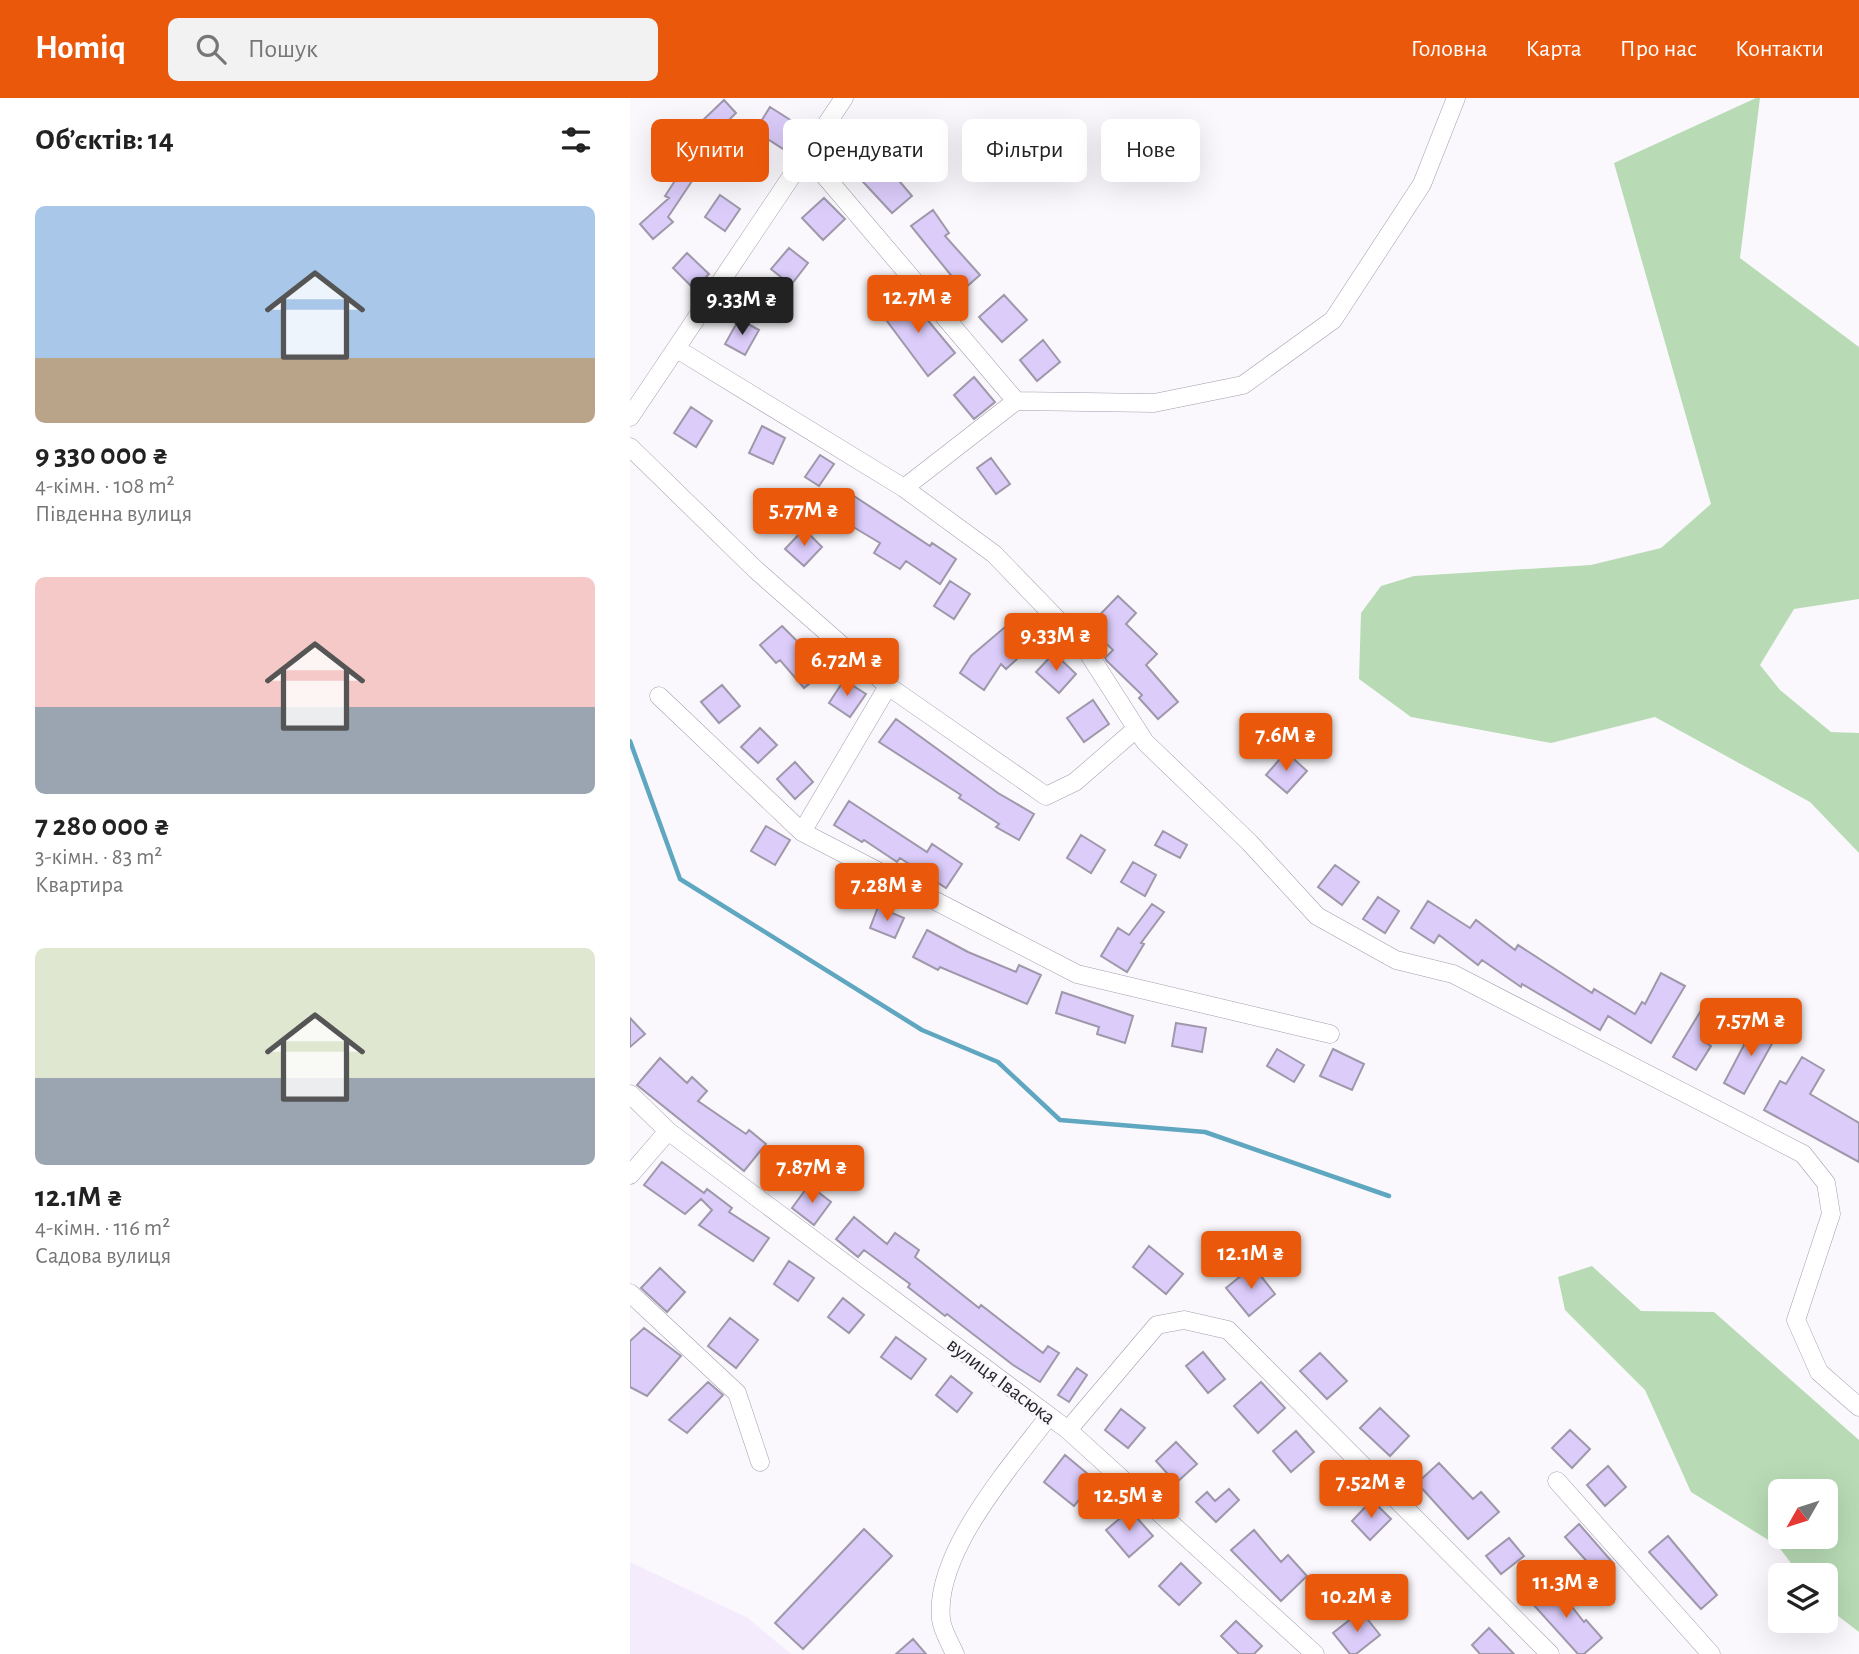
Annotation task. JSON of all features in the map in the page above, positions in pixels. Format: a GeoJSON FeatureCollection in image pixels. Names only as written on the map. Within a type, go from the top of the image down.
{"type":"FeatureCollection","features":[{"type":"Feature","properties":{"kind":"street"},"geometry":{"type":"LineString","coordinates":[[830,119],[844,98]]}},
{"type":"Feature","properties":{"kind":"street"},"geometry":{"type":"LineString","coordinates":[[904,488],[1016,401],[1154,403],[1243,385],[1334,320],[1422,184],[1456,98]]}},
{"type":"Feature","properties":{"kind":"street"},"geometry":{"type":"LineString","coordinates":[[630,417],[789,182]]}},
{"type":"Feature","properties":{"kind":"street"},"geometry":{"type":"LineString","coordinates":[[830,182],[1016,401]]}},
{"type":"Feature","properties":{"kind":"street"},"geometry":{"type":"LineString","coordinates":[[677,349],[904,488],[994,554],[1085,648],[1146,742],[1250,843],[1317,916],[1396,960],[1453,974],[1803,1154],[1826,1183],[1831,1214],[1796,1320],[1819,1372],[1859,1407]]}},
{"type":"Feature","properties":{"kind":"street"},"geometry":{"type":"LineString","coordinates":[[630,447],[755,570],[888,686],[1046,796],[1075,782],[1136,729]]}},
{"type":"Feature","properties":{"kind":"street"},"geometry":{"type":"LineString","coordinates":[[802,832],[888,686]]}},
{"type":"Feature","properties":{"kind":"street"},"geometry":{"type":"LineString","coordinates":[[659,696],[802,832],[1077,974],[1331,1034]]}},
{"type":"Feature","properties":{"kind":"street","name":"вулиця Івасюка"},"geometry":{"type":"LineString","coordinates":[[630,1094],[668,1132],[1068,1430],[1315,1654]]}},
{"type":"Feature","properties":{"kind":"street"},"geometry":{"type":"LineString","coordinates":[[630,1175],[668,1132]]}},
{"type":"Feature","properties":{"kind":"street"},"geometry":{"type":"LineString","coordinates":[[630,1293],[737,1393],[760,1462]]}},
{"type":"Feature","properties":{"kind":"street"},"geometry":{"type":"LineString","coordinates":[[1068,1430],[1157,1325],[1184,1320],[1228,1330],[1550,1654]]}},
{"type":"Feature","properties":{"kind":"street"},"geometry":{"type":"LineString","coordinates":[[955,1654],[941,1620],[943,1592],[957,1549],[987,1499],[1049,1416]]}},
{"type":"Feature","properties":{"kind":"street"},"geometry":{"type":"LineString","coordinates":[[1557,1482],[1701,1650]]}},
{"type":"Feature","properties":{"kind":"shaded area"},"geometry":{"type":"Polygon","coordinates":[[[630,1562],[748,1618],[791,1654],[630,1654],[630,1562]]]}},
{"type":"Feature","properties":{"kind":"green space"},"geometry":{"type":"Polygon","coordinates":[[[1760,98],[1740,258],[1859,347],[1859,599],[1794,609],[1760,665],[1780,690],[1831,732],[1859,733],[1859,853],[1810,802],[1655,717],[1551,743],[1411,717],[1359,679],[1361,613],[1381,586],[1414,576],[1591,565],[1661,548],[1711,504],[1614,163],[1760,98]]]}},
{"type":"Feature","properties":{"kind":"green space"},"geometry":{"type":"Polygon","coordinates":[[[1592,1266],[1641,1311],[1714,1312],[1859,1440],[1859,1632],[1838,1616],[1838,1563],[1791,1563],[1780,1549],[1838,1549],[1838,1479],[1768,1479],[1768,1540],[1691,1492],[1645,1390],[1565,1310],[1558,1277],[1592,1266]]]}},
{"type":"Feature","properties":{"kind":"building"},"geometry":{"type":"Polygon","coordinates":[[[724,100],[736,113],[730,119],[704,119],[724,100]]]}},
{"type":"Feature","properties":{"kind":"building"},"geometry":{"type":"Polygon","coordinates":[[[770,107],[789,119],[783,119],[783,149],[769,140],[769,119],[762,119],[770,107]]]}},
{"type":"Feature","properties":{"kind":"building"},"geometry":{"type":"Polygon","coordinates":[[[674,182],[691,182],[668,217],[673,222],[653,239],[640,224],[669,198],[665,196],[674,182]]]}},
{"type":"Feature","properties":{"kind":"building"},"geometry":{"type":"Polygon","coordinates":[[[863,182],[900,182],[912,196],[892,213],[863,182]]]}},
{"type":"Feature","properties":{"kind":"building"},"geometry":{"type":"Polygon","coordinates":[[[720,195],[740,209],[725,231],[705,217],[720,195]]]}},
{"type":"Feature","properties":{"kind":"building"},"geometry":{"type":"Polygon","coordinates":[[[824,198],[845,219],[823,240],[802,218],[824,198]]]}},
{"type":"Feature","properties":{"kind":"building"},"geometry":{"type":"Polygon","coordinates":[[[933,210],[949,233],[945,236],[980,275],[963,290],[911,226],[933,210]]]}},
{"type":"Feature","properties":{"kind":"building"},"geometry":{"type":"Polygon","coordinates":[[[789,248],[808,263],[791,285],[771,269],[789,248]]]}},
{"type":"Feature","properties":{"kind":"building"},"geometry":{"type":"Polygon","coordinates":[[[687,253],[709,274],[694,289],[673,268],[687,253]]]}},
{"type":"Feature","properties":{"kind":"building"},"geometry":{"type":"Polygon","coordinates":[[[906,294],[955,353],[928,376],[881,313],[906,294]]]}},
{"type":"Feature","properties":{"kind":"building"},"geometry":{"type":"Polygon","coordinates":[[[1004,295],[1027,320],[1002,342],[979,317],[1004,295]]]}},
{"type":"Feature","properties":{"kind":"building"},"geometry":{"type":"Polygon","coordinates":[[[739,319],[759,330],[745,355],[725,344],[739,319]]]}},
{"type":"Feature","properties":{"kind":"building"},"geometry":{"type":"Polygon","coordinates":[[[1043,340],[1060,362],[1037,381],[1020,360],[1043,340]]]}},
{"type":"Feature","properties":{"kind":"building"},"geometry":{"type":"Polygon","coordinates":[[[974,377],[995,402],[974,419],[954,395],[974,377]]]}},
{"type":"Feature","properties":{"kind":"building"},"geometry":{"type":"Polygon","coordinates":[[[691,407],[712,421],[696,447],[674,433],[691,407]]]}},
{"type":"Feature","properties":{"kind":"building"},"geometry":{"type":"Polygon","coordinates":[[[762,426],[785,438],[773,464],[749,453],[762,426]]]}},
{"type":"Feature","properties":{"kind":"building"},"geometry":{"type":"Polygon","coordinates":[[[820,455],[834,464],[819,486],[805,477],[820,455]]]}},
{"type":"Feature","properties":{"kind":"building"},"geometry":{"type":"Polygon","coordinates":[[[991,458],[1010,484],[996,494],[977,468],[991,458]]]}},
{"type":"Feature","properties":{"kind":"building"},"geometry":{"type":"Polygon","coordinates":[[[854,496],[930,546],[932,543],[956,559],[940,584],[906,561],[900,569],[874,553],[880,543],[840,519],[854,496]]]}},
{"type":"Feature","properties":{"kind":"building"},"geometry":{"type":"Polygon","coordinates":[[[804,529],[822,547],[804,566],[785,549],[804,529]]]}},
{"type":"Feature","properties":{"kind":"building"},"geometry":{"type":"Polygon","coordinates":[[[950,581],[970,594],[954,619],[934,606],[950,581]]]}},
{"type":"Feature","properties":{"kind":"building"},"geometry":{"type":"Polygon","coordinates":[[[1118,596],[1136,613],[1126,624],[1157,654],[1146,665],[1178,702],[1158,719],[1139,698],[1142,695],[1105,658],[1113,650],[1088,627],[1118,596]]]}},
{"type":"Feature","properties":{"kind":"building"},"geometry":{"type":"Polygon","coordinates":[[[782,626],[826,670],[804,688],[780,660],[776,663],[760,645],[782,626]]]}},
{"type":"Feature","properties":{"kind":"building"},"geometry":{"type":"Polygon","coordinates":[[[1005,627],[1027,650],[1006,669],[1001,664],[984,690],[960,673],[971,656],[1005,627]]]}},
{"type":"Feature","properties":{"kind":"building"},"geometry":{"type":"Polygon","coordinates":[[[1054,653],[1076,674],[1059,693],[1036,672],[1054,653]]]}},
{"type":"Feature","properties":{"kind":"building"},"geometry":{"type":"Polygon","coordinates":[[[844,680],[866,694],[850,717],[829,703],[844,680]]]}},
{"type":"Feature","properties":{"kind":"building"},"geometry":{"type":"Polygon","coordinates":[[[722,685],[740,706],[719,723],[701,702],[722,685]]]}},
{"type":"Feature","properties":{"kind":"building"},"geometry":{"type":"Polygon","coordinates":[[[1093,700],[1109,724],[1084,742],[1067,718],[1093,700]]]}},
{"type":"Feature","properties":{"kind":"building"},"geometry":{"type":"Polygon","coordinates":[[[896,719],[998,793],[1034,814],[1019,840],[996,827],[999,824],[959,798],[961,795],[879,742],[896,719]]]}},
{"type":"Feature","properties":{"kind":"building"},"geometry":{"type":"Polygon","coordinates":[[[760,728],[777,745],[758,763],[741,747],[760,728]]]}},
{"type":"Feature","properties":{"kind":"building"},"geometry":{"type":"Polygon","coordinates":[[[1286,752],[1307,771],[1287,793],[1266,775],[1286,752]]]}},
{"type":"Feature","properties":{"kind":"building"},"geometry":{"type":"Polygon","coordinates":[[[795,762],[813,782],[795,799],[777,779],[795,762]]]}},
{"type":"Feature","properties":{"kind":"building"},"geometry":{"type":"Polygon","coordinates":[[[849,801],[927,852],[932,844],[962,864],[946,888],[900,858],[897,862],[864,840],[862,842],[834,825],[849,801]]]}},
{"type":"Feature","properties":{"kind":"building"},"geometry":{"type":"Polygon","coordinates":[[[766,826],[790,840],[775,865],[751,851],[766,826]]]}},
{"type":"Feature","properties":{"kind":"building"},"geometry":{"type":"Polygon","coordinates":[[[1163,831],[1187,845],[1180,858],[1155,845],[1163,831]]]}},
{"type":"Feature","properties":{"kind":"building"},"geometry":{"type":"Polygon","coordinates":[[[1081,835],[1105,850],[1091,873],[1067,858],[1081,835]]]}},
{"type":"Feature","properties":{"kind":"building"},"geometry":{"type":"Polygon","coordinates":[[[1133,862],[1156,875],[1145,896],[1121,882],[1133,862]]]}},
{"type":"Feature","properties":{"kind":"building"},"geometry":{"type":"Polygon","coordinates":[[[1335,865],[1359,882],[1342,905],[1318,887],[1335,865]]]}},
{"type":"Feature","properties":{"kind":"building"},"geometry":{"type":"Polygon","coordinates":[[[1378,897],[1399,911],[1385,933],[1363,919],[1378,897]]]}},
{"type":"Feature","properties":{"kind":"building"},"geometry":{"type":"Polygon","coordinates":[[[1428,901],[1470,928],[1476,920],[1515,950],[1518,945],[1592,993],[1594,989],[1635,1014],[1642,1002],[1645,1004],[1661,973],[1685,986],[1651,1043],[1608,1016],[1600,1030],[1522,984],[1521,987],[1482,960],[1478,965],[1439,935],[1434,943],[1411,928],[1428,901]]]}},
{"type":"Feature","properties":{"kind":"building"},"geometry":{"type":"Polygon","coordinates":[[[1152,904],[1164,912],[1141,943],[1144,944],[1127,972],[1101,956],[1118,928],[1129,935],[1152,904]]]}},
{"type":"Feature","properties":{"kind":"building"},"geometry":{"type":"Polygon","coordinates":[[[878,907],[904,918],[895,938],[870,928],[878,907]]]}},
{"type":"Feature","properties":{"kind":"building"},"geometry":{"type":"Polygon","coordinates":[[[927,930],[968,952],[1016,972],[1019,965],[1041,975],[1027,1004],[940,967],[938,970],[913,957],[927,930]]]}},
{"type":"Feature","properties":{"kind":"building"},"geometry":{"type":"Polygon","coordinates":[[[1062,992],[1133,1016],[1125,1043],[1097,1034],[1099,1027],[1056,1013],[1062,992]]]}},
{"type":"Feature","properties":{"kind":"building"},"geometry":{"type":"Polygon","coordinates":[[[1706,1002],[1723,1012],[1706,1043],[1711,1046],[1696,1070],[1673,1057],[1706,1002]]]}},
{"type":"Feature","properties":{"kind":"building"},"geometry":{"type":"Polygon","coordinates":[[[630,1018],[645,1034],[630,1047],[630,1018]]]}},
{"type":"Feature","properties":{"kind":"building"},"geometry":{"type":"Polygon","coordinates":[[[1756,1022],[1778,1033],[1744,1094],[1724,1083],[1756,1022]]]}},
{"type":"Feature","properties":{"kind":"building"},"geometry":{"type":"Polygon","coordinates":[[[1176,1023],[1206,1028],[1202,1052],[1172,1046],[1176,1023]]]}},
{"type":"Feature","properties":{"kind":"building"},"geometry":{"type":"Polygon","coordinates":[[[1277,1049],[1304,1065],[1294,1082],[1267,1066],[1277,1049]]]}},
{"type":"Feature","properties":{"kind":"building"},"geometry":{"type":"Polygon","coordinates":[[[1333,1049],[1364,1064],[1352,1090],[1320,1076],[1333,1049]]]}},
{"type":"Feature","properties":{"kind":"building"},"geometry":{"type":"Polygon","coordinates":[[[1802,1057],[1824,1070],[1810,1094],[1859,1123],[1859,1162],[1764,1110],[1780,1081],[1786,1084],[1802,1057]]]}},
{"type":"Feature","properties":{"kind":"building"},"geometry":{"type":"Polygon","coordinates":[[[660,1058],[687,1083],[692,1077],[707,1091],[698,1101],[746,1134],[749,1130],[766,1144],[744,1171],[637,1085],[660,1058]]]}},
{"type":"Feature","properties":{"kind":"building"},"geometry":{"type":"Polygon","coordinates":[[[662,1162],[704,1193],[707,1189],[732,1208],[729,1212],[769,1238],[753,1261],[699,1225],[712,1210],[701,1199],[685,1214],[644,1185],[662,1162]]]}},
{"type":"Feature","properties":{"kind":"building"},"geometry":{"type":"Polygon","coordinates":[[[809,1185],[831,1202],[814,1225],[792,1208],[809,1185]]]}},
{"type":"Feature","properties":{"kind":"building"},"geometry":{"type":"Polygon","coordinates":[[[854,1217],[887,1244],[895,1233],[919,1250],[915,1257],[979,1308],[981,1305],[1043,1353],[1048,1346],[1059,1353],[1040,1382],[1013,1365],[947,1314],[945,1316],[908,1287],[910,1284],[864,1250],[858,1257],[836,1239],[854,1217]]]}},
{"type":"Feature","properties":{"kind":"building"},"geometry":{"type":"Polygon","coordinates":[[[1149,1246],[1183,1274],[1166,1294],[1133,1267],[1149,1246]]]}},
{"type":"Feature","properties":{"kind":"building"},"geometry":{"type":"Polygon","coordinates":[[[789,1261],[814,1278],[798,1301],[774,1284],[789,1261]]]}},
{"type":"Feature","properties":{"kind":"building"},"geometry":{"type":"Polygon","coordinates":[[[1253,1266],[1275,1294],[1249,1316],[1226,1288],[1253,1266]]]}},
{"type":"Feature","properties":{"kind":"building"},"geometry":{"type":"Polygon","coordinates":[[[660,1268],[685,1292],[667,1312],[641,1288],[660,1268]]]}},
{"type":"Feature","properties":{"kind":"building"},"geometry":{"type":"Polygon","coordinates":[[[843,1298],[864,1315],[849,1333],[828,1317],[843,1298]]]}},
{"type":"Feature","properties":{"kind":"building"},"geometry":{"type":"Polygon","coordinates":[[[730,1318],[758,1340],[736,1368],[708,1346],[730,1318]]]}},
{"type":"Feature","properties":{"kind":"building"},"geometry":{"type":"Polygon","coordinates":[[[644,1328],[681,1356],[647,1396],[630,1387],[630,1341],[644,1328]]]}},
{"type":"Feature","properties":{"kind":"building"},"geometry":{"type":"Polygon","coordinates":[[[896,1337],[926,1359],[911,1379],[881,1357],[896,1337]]]}},
{"type":"Feature","properties":{"kind":"building"},"geometry":{"type":"Polygon","coordinates":[[[1203,1352],[1225,1379],[1208,1393],[1186,1366],[1203,1352]]]}},
{"type":"Feature","properties":{"kind":"building"},"geometry":{"type":"Polygon","coordinates":[[[1320,1353],[1347,1381],[1327,1399],[1300,1371],[1320,1353]]]}},
{"type":"Feature","properties":{"kind":"building"},"geometry":{"type":"Polygon","coordinates":[[[1077,1368],[1087,1375],[1069,1402],[1058,1395],[1077,1368]]]}},
{"type":"Feature","properties":{"kind":"building"},"geometry":{"type":"Polygon","coordinates":[[[951,1376],[972,1393],[957,1412],[936,1395],[951,1376]]]}},
{"type":"Feature","properties":{"kind":"building"},"geometry":{"type":"Polygon","coordinates":[[[708,1382],[723,1395],[687,1433],[669,1420],[708,1382]]]}},
{"type":"Feature","properties":{"kind":"building"},"geometry":{"type":"Polygon","coordinates":[[[1261,1382],[1285,1408],[1258,1433],[1234,1406],[1261,1382]]]}},
{"type":"Feature","properties":{"kind":"building"},"geometry":{"type":"Polygon","coordinates":[[[1380,1408],[1409,1436],[1390,1456],[1360,1428],[1380,1408]]]}},
{"type":"Feature","properties":{"kind":"building"},"geometry":{"type":"Polygon","coordinates":[[[1121,1409],[1145,1428],[1128,1448],[1105,1430],[1121,1409]]]}},
{"type":"Feature","properties":{"kind":"building"},"geometry":{"type":"Polygon","coordinates":[[[1570,1430],[1590,1449],[1572,1468],[1552,1448],[1570,1430]]]}},
{"type":"Feature","properties":{"kind":"building"},"geometry":{"type":"Polygon","coordinates":[[[1296,1431],[1314,1452],[1291,1472],[1273,1451],[1296,1431]]]}},
{"type":"Feature","properties":{"kind":"building"},"geometry":{"type":"Polygon","coordinates":[[[1176,1442],[1197,1464],[1176,1483],[1156,1461],[1176,1442]]]}},
{"type":"Feature","properties":{"kind":"building"},"geometry":{"type":"Polygon","coordinates":[[[1065,1455],[1095,1480],[1074,1506],[1044,1482],[1065,1455]]]}},
{"type":"Feature","properties":{"kind":"building"},"geometry":{"type":"Polygon","coordinates":[[[1439,1463],[1473,1499],[1481,1492],[1499,1512],[1468,1539],[1417,1483],[1439,1463]]]}},
{"type":"Feature","properties":{"kind":"building"},"geometry":{"type":"Polygon","coordinates":[[[1608,1466],[1626,1487],[1605,1506],[1587,1485],[1608,1466]]]}},
{"type":"Feature","properties":{"kind":"building"},"geometry":{"type":"Polygon","coordinates":[[[1229,1489],[1239,1500],[1216,1522],[1196,1502],[1207,1492],[1215,1501],[1229,1489]]]}},
{"type":"Feature","properties":{"kind":"building"},"geometry":{"type":"Polygon","coordinates":[[[1372,1500],[1391,1519],[1370,1540],[1352,1521],[1372,1500]]]}},
{"type":"Feature","properties":{"kind":"building"},"geometry":{"type":"Polygon","coordinates":[[[1130,1510],[1153,1536],[1129,1557],[1106,1530],[1130,1510]]]}},
{"type":"Feature","properties":{"kind":"building"},"geometry":{"type":"Polygon","coordinates":[[[1579,1524],[1614,1564],[1600,1576],[1565,1537],[1579,1524]]]}},
{"type":"Feature","properties":{"kind":"building"},"geometry":{"type":"Polygon","coordinates":[[[864,1529],[892,1556],[803,1649],[775,1623],[864,1529]]]}},
{"type":"Feature","properties":{"kind":"building"},"geometry":{"type":"Polygon","coordinates":[[[1254,1530],[1281,1562],[1288,1555],[1307,1576],[1281,1601],[1231,1550],[1254,1530]]]}},
{"type":"Feature","properties":{"kind":"building"},"geometry":{"type":"Polygon","coordinates":[[[1668,1536],[1717,1595],[1701,1609],[1649,1552],[1668,1536]]]}},
{"type":"Feature","properties":{"kind":"building"},"geometry":{"type":"Polygon","coordinates":[[[1509,1538],[1524,1556],[1501,1574],[1486,1556],[1509,1538]]]}},
{"type":"Feature","properties":{"kind":"building"},"geometry":{"type":"Polygon","coordinates":[[[1181,1563],[1201,1583],[1179,1605],[1159,1586],[1181,1563]]]}},
{"type":"Feature","properties":{"kind":"building"},"geometry":{"type":"Polygon","coordinates":[[[1553,1583],[1584,1622],[1586,1620],[1602,1638],[1584,1654],[1578,1654],[1530,1601],[1553,1583]]]}},
{"type":"Feature","properties":{"kind":"building"},"geometry":{"type":"Polygon","coordinates":[[[1361,1611],[1380,1635],[1356,1654],[1350,1654],[1333,1633],[1361,1611]]]}},
{"type":"Feature","properties":{"kind":"building"},"geometry":{"type":"Polygon","coordinates":[[[1236,1621],[1262,1646],[1254,1654],[1239,1654],[1221,1636],[1236,1621]]]}},
{"type":"Feature","properties":{"kind":"building"},"geometry":{"type":"Polygon","coordinates":[[[1489,1628],[1514,1654],[1480,1654],[1472,1645],[1489,1628]]]}},
{"type":"Feature","properties":{"kind":"building"},"geometry":{"type":"Polygon","coordinates":[[[913,1639],[926,1654],[896,1654],[913,1639]]]}},
{"type":"Feature","properties":{"kind":"waterway"},"geometry":{"type":"LineString","coordinates":[[630,741],[680,879],[922,1030],[998,1062],[1060,1120],[1205,1132],[1389,1196]]}}]}
